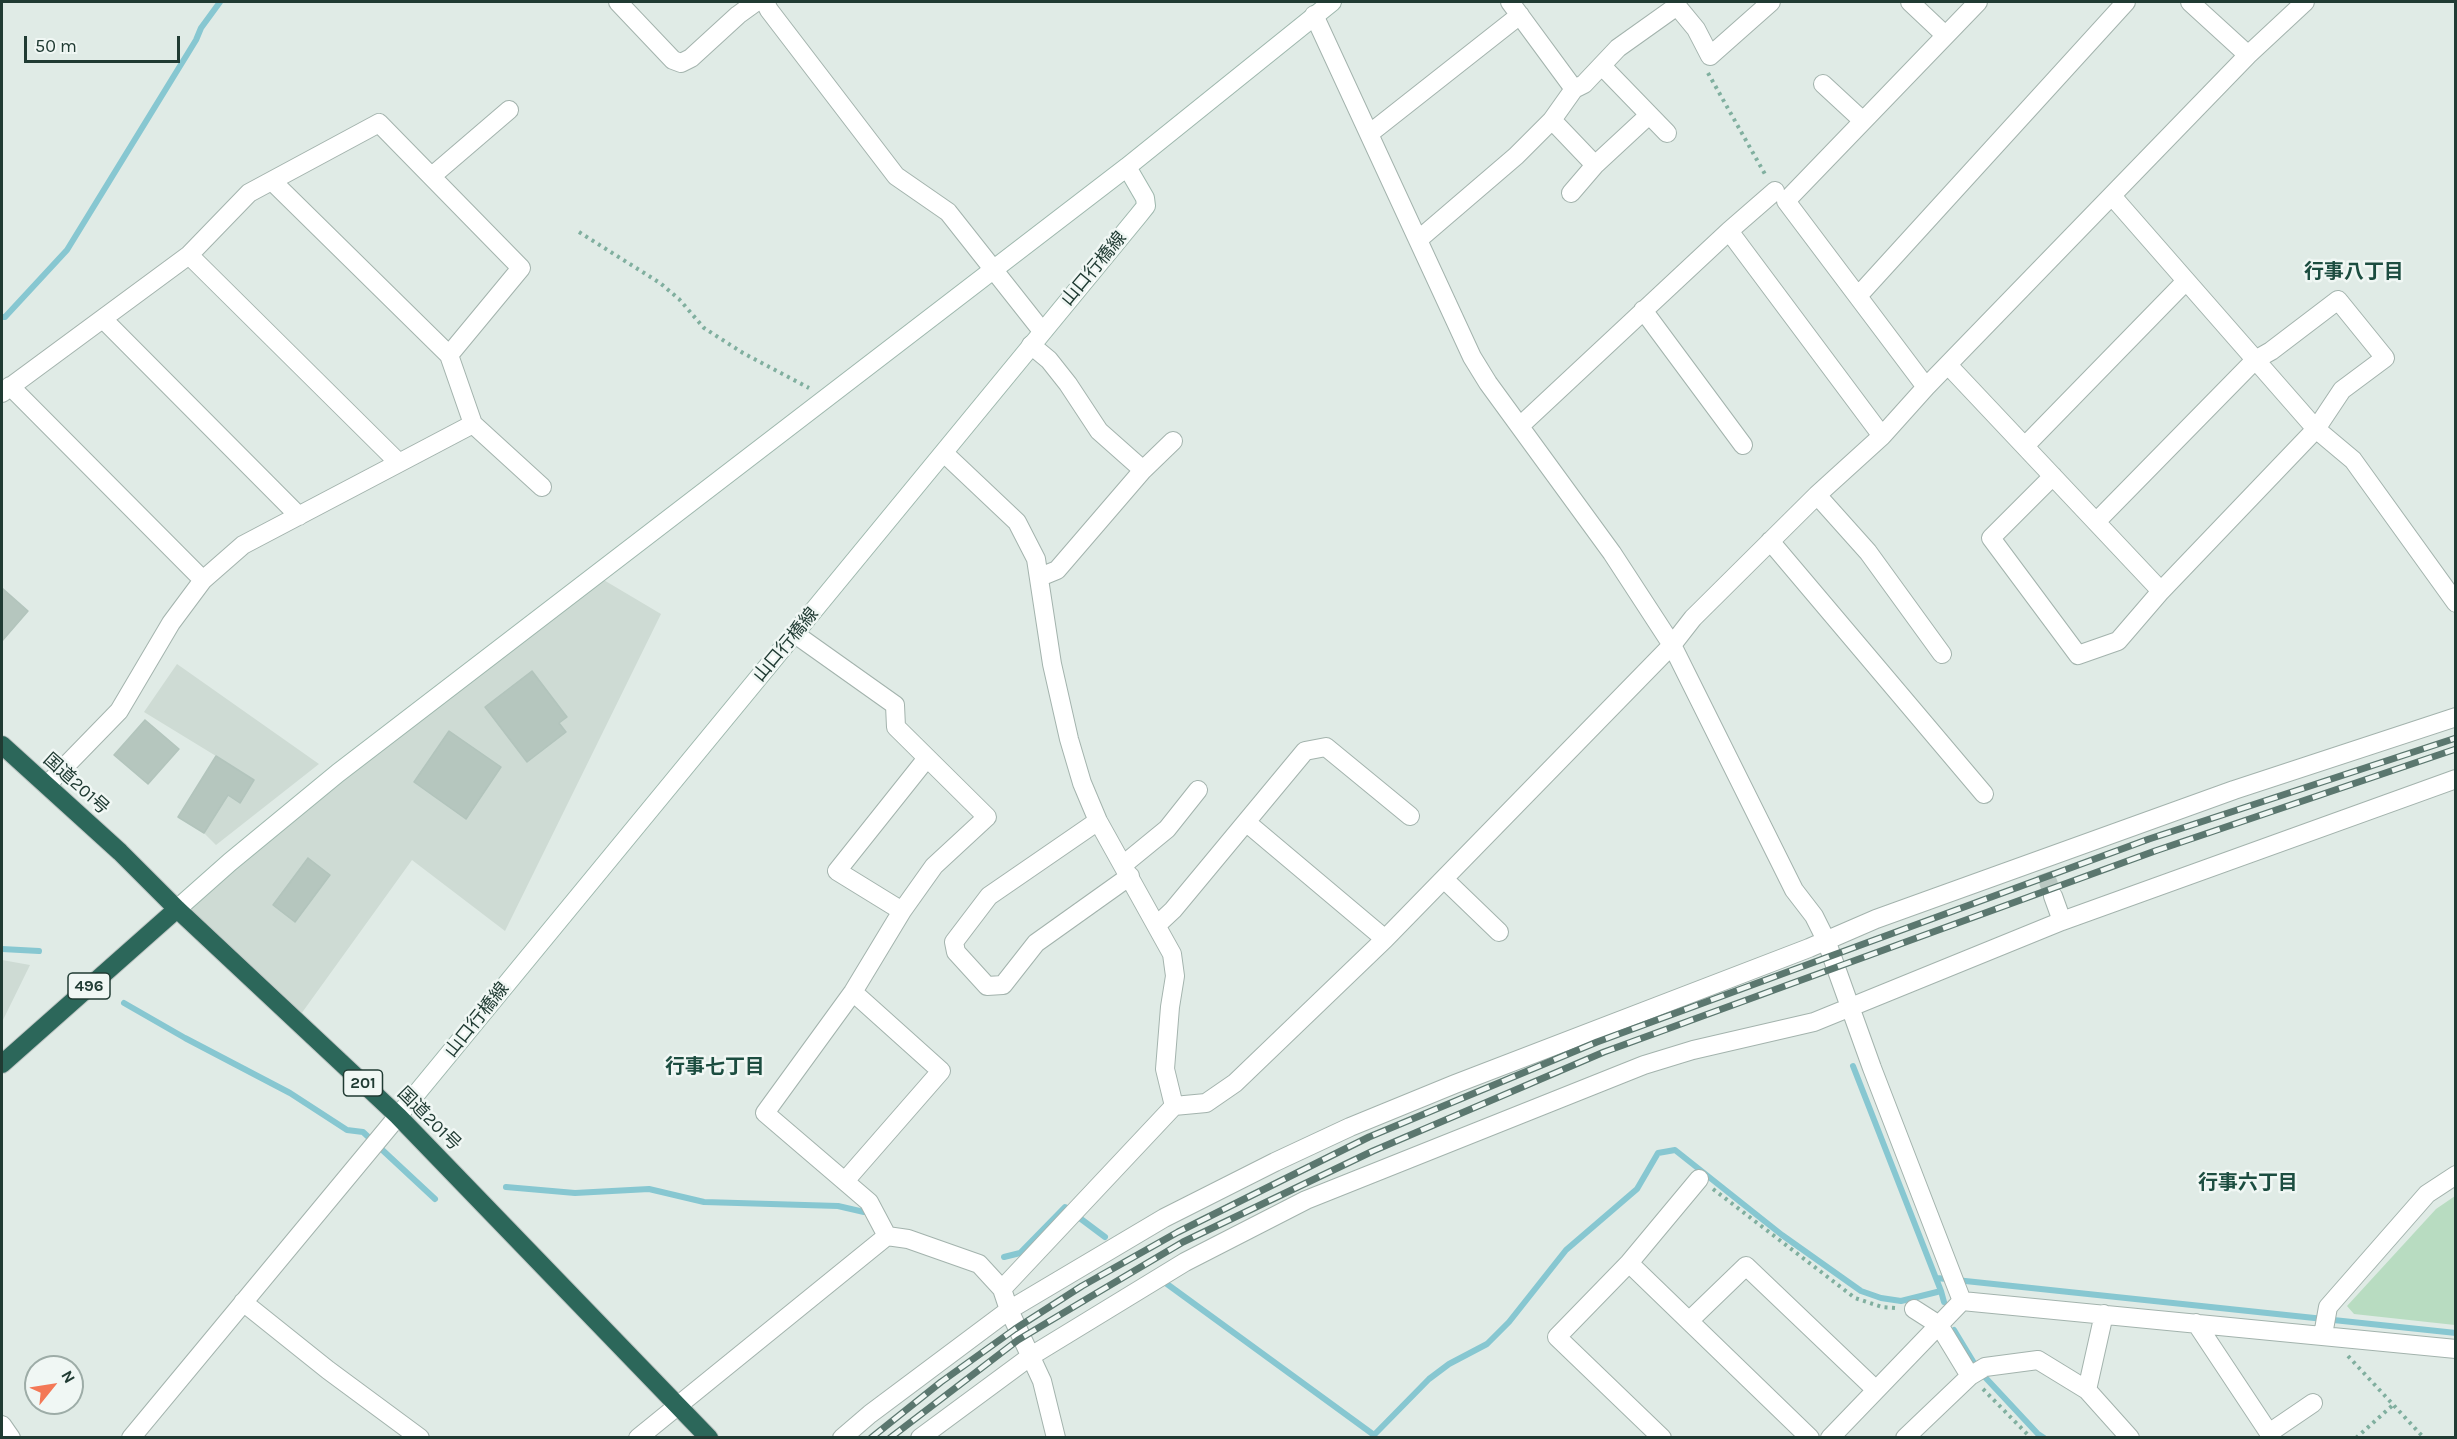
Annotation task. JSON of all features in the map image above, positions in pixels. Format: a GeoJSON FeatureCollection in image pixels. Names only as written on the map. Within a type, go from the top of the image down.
{"type":"FeatureCollection","features":[{"type":"Feature","properties":{"kind":"highway","name":"国道201号"},"geometry":{"type":"LineString","coordinates":[[2,745],[398,1116],[709,1437]]}},
{"type":"Feature","properties":{"kind":"highway","name":"496"},"geometry":{"type":"LineString","coordinates":[[2,1064],[177,909]]}},
{"type":"Feature","properties":{"kind":"street"},"geometry":{"type":"LineString","coordinates":[[618,2],[673,60],[681,63],[692,58],[738,15],[756,2]]}},
{"type":"Feature","properties":{"kind":"street"},"geometry":{"type":"LineString","coordinates":[[765,2],[896,176],[948,212],[994,270],[1049,360],[1099,431],[1143,470]]}},
{"type":"Feature","properties":{"kind":"street"},"geometry":{"type":"LineString","coordinates":[[177,909],[338,773],[1128,167],[1312,8],[1332,2]]}},
{"type":"Feature","properties":{"kind":"street"},"geometry":{"type":"LineString","coordinates":[[1418,240],[1494,177],[1552,120],[1574,89],[1584,84],[1618,48],[1677,6],[1696,29],[1710,56],[1771,2]]}},
{"type":"Feature","properties":{"kind":"street"},"geometry":{"type":"LineString","coordinates":[[1910,2],[1945,35]]}},
{"type":"Feature","properties":{"kind":"street"},"geometry":{"type":"LineString","coordinates":[[1926,387],[1786,201],[1977,2]]}},
{"type":"Feature","properties":{"kind":"street"},"geometry":{"type":"LineString","coordinates":[[2190,2],[2248,56]]}},
{"type":"Feature","properties":{"kind":"street"},"geometry":{"type":"LineString","coordinates":[[1002,1288],[1174,1106],[1206,1103],[1236,1083],[1384,939],[1672,645],[1693,618],[1817,495],[1882,436],[1926,387],[2248,56],[2305,2]]}},
{"type":"Feature","properties":{"kind":"street"},"geometry":{"type":"LineString","coordinates":[[1859,295],[2121,3]]}},
{"type":"Feature","properties":{"kind":"street"},"geometry":{"type":"LineString","coordinates":[[1312,8],[1472,357],[1488,383],[1612,553],[1672,645],[1794,890],[1814,915],[1826,940],[1872,1068],[1962,1301]]}},
{"type":"Feature","properties":{"kind":"street"},"geometry":{"type":"LineString","coordinates":[[1369,134],[1515,8],[1574,89]]}},
{"type":"Feature","properties":{"kind":"street"},"geometry":{"type":"LineString","coordinates":[[1602,66],[1667,133]]}},
{"type":"Feature","properties":{"kind":"street"},"geometry":{"type":"LineString","coordinates":[[1823,84],[1863,121]]}},
{"type":"Feature","properties":{"kind":"street"},"geometry":{"type":"LineString","coordinates":[[432,176],[509,110]]}},
{"type":"Feature","properties":{"kind":"street"},"geometry":{"type":"LineString","coordinates":[[1571,193],[1595,165],[1649,115]]}},
{"type":"Feature","properties":{"kind":"street"},"geometry":{"type":"LineString","coordinates":[[1552,120],[1595,165]]}},
{"type":"Feature","properties":{"kind":"street"},"geometry":{"type":"LineString","coordinates":[[203,580],[6,390],[189,255],[249,193],[379,123],[521,268],[449,355]]}},
{"type":"Feature","properties":{"kind":"street","name":"山口行橋線"},"geometry":{"type":"LineString","coordinates":[[131,1437],[1146,206],[1145,198],[1128,167]]}},
{"type":"Feature","properties":{"kind":"street"},"geometry":{"type":"LineString","coordinates":[[272,181],[449,355],[473,424],[542,487]]}},
{"type":"Feature","properties":{"kind":"street"},"geometry":{"type":"LineString","coordinates":[[1520,426],[1643,310],[1775,191]]}},
{"type":"Feature","properties":{"kind":"street"},"geometry":{"type":"LineString","coordinates":[[2112,196],[2316,429],[2353,460],[2456,603]]}},
{"type":"Feature","properties":{"kind":"street"},"geometry":{"type":"LineString","coordinates":[[1729,231],[1882,436]]}},
{"type":"Feature","properties":{"kind":"street"},"geometry":{"type":"LineString","coordinates":[[189,255],[399,463]]}},
{"type":"Feature","properties":{"kind":"street"},"geometry":{"type":"LineString","coordinates":[[2025,446],[2185,282]]}},
{"type":"Feature","properties":{"kind":"street"},"geometry":{"type":"LineString","coordinates":[[2053,476],[1991,538],[2078,655],[2118,640],[2161,591],[2316,429],[2342,390],[2385,357],[2338,300],[2271,351],[2255,360],[2096,522]]}},
{"type":"Feature","properties":{"kind":"street"},"geometry":{"type":"LineString","coordinates":[[1643,310],[1743,445]]}},
{"type":"Feature","properties":{"kind":"street"},"geometry":{"type":"LineString","coordinates":[[103,319],[299,516]]}},
{"type":"Feature","properties":{"kind":"street"},"geometry":{"type":"LineString","coordinates":[[1948,365],[2161,591]]}},
{"type":"Feature","properties":{"kind":"street"},"geometry":{"type":"LineString","coordinates":[[47,785],[120,711],[171,623],[203,580],[243,545],[473,424]]}},
{"type":"Feature","properties":{"kind":"street"},"geometry":{"type":"LineString","coordinates":[[1040,577],[1057,570],[1143,470],[1173,441]]}},
{"type":"Feature","properties":{"kind":"street"},"geometry":{"type":"LineString","coordinates":[[944,453],[1017,522],[1032,548],[1040,577],[1052,664],[1069,739],[1082,783],[1098,821],[1172,954],[1175,976],[1165,1069],[1174,1106]]}},
{"type":"Feature","properties":{"kind":"street"},"geometry":{"type":"LineString","coordinates":[[1817,495],[1868,552],[1941,654]]}},
{"type":"Feature","properties":{"kind":"street"},"geometry":{"type":"LineString","coordinates":[[1770,541],[1984,794]]}},
{"type":"Feature","properties":{"kind":"street"},"geometry":{"type":"LineString","coordinates":[[795,634],[895,705],[896,727],[987,817],[934,866],[902,911],[854,992],[765,1113],[869,1202],[887,1236]]}},
{"type":"Feature","properties":{"kind":"street"},"geometry":{"type":"LineString","coordinates":[[842,1437],[1009,1310],[1164,1218],[1350,1127],[1876,919],[2042,866],[2235,790],[2456,717]]}},
{"type":"Feature","properties":{"kind":"street"},"geometry":{"type":"LineString","coordinates":[[1157,925],[1173,910],[1305,751],[1326,747],[1410,816]]}},
{"type":"Feature","properties":{"kind":"street"},"geometry":{"type":"LineString","coordinates":[[902,911],[837,871],[927,758]]}},
{"type":"Feature","properties":{"kind":"street"},"geometry":{"type":"LineString","coordinates":[[920,1437],[1031,1356],[1185,1262],[1306,1200],[1644,1065],[1692,1050],[1814,1022],[2062,921],[2456,779]]}},
{"type":"Feature","properties":{"kind":"street"},"geometry":{"type":"LineString","coordinates":[[1098,821],[989,896],[954,942],[956,952],[987,986],[1003,985],[1036,944],[1126,871],[1167,829],[1198,790]]}},
{"type":"Feature","properties":{"kind":"street"},"geometry":{"type":"LineString","coordinates":[[1246,822],[1384,939]]}},
{"type":"Feature","properties":{"kind":"street"},"geometry":{"type":"LineString","coordinates":[[1444,879],[1499,932]]}},
{"type":"Feature","properties":{"kind":"street"},"geometry":{"type":"LineString","coordinates":[[2053,896],[2062,921]]}},
{"type":"Feature","properties":{"kind":"street"},"geometry":{"type":"LineString","coordinates":[[845,1181],[941,1071],[854,992]]}},
{"type":"Feature","properties":{"kind":"street"},"geometry":{"type":"LineString","coordinates":[[2331,1336],[2328,1307],[2427,1194],[2456,1175]]}},
{"type":"Feature","properties":{"kind":"street"},"geometry":{"type":"LineString","coordinates":[[1662,1437],[1557,1337],[1629,1263],[1699,1179]]}},
{"type":"Feature","properties":{"kind":"street"},"geometry":{"type":"LineString","coordinates":[[638,1437],[887,1236],[908,1239],[979,1264],[1002,1288],[1009,1310],[1042,1382],[1056,1437]]}},
{"type":"Feature","properties":{"kind":"street"},"geometry":{"type":"LineString","coordinates":[[1629,1263],[1809,1437]]}},
{"type":"Feature","properties":{"kind":"street"},"geometry":{"type":"LineString","coordinates":[[1689,1321],[1746,1266],[1875,1389]]}},
{"type":"Feature","properties":{"kind":"street"},"geometry":{"type":"LineString","coordinates":[[1962,1301],[2456,1348]]}},
{"type":"Feature","properties":{"kind":"street"},"geometry":{"type":"LineString","coordinates":[[1838,1434],[1875,1389],[1962,1301]]}},
{"type":"Feature","properties":{"kind":"street"},"geometry":{"type":"LineString","coordinates":[[243,1302],[328,1370],[420,1437]]}},
{"type":"Feature","properties":{"kind":"street"},"geometry":{"type":"LineString","coordinates":[[1914,1309],[1939,1325],[1970,1376]]}},
{"type":"Feature","properties":{"kind":"street"},"geometry":{"type":"LineString","coordinates":[[2087,1390],[2104,1314]]}},
{"type":"Feature","properties":{"kind":"street"},"geometry":{"type":"LineString","coordinates":[[2196,1323],[2269,1433],[2313,1403]]}},
{"type":"Feature","properties":{"kind":"street"},"geometry":{"type":"LineString","coordinates":[[1905,1437],[1970,1376],[1985,1367],[2038,1360],[2087,1390],[2130,1437]]}},
{"type":"Feature","properties":{"kind":"street"},"geometry":{"type":"LineString","coordinates":[[2,1425],[11,1437]]}},
{"type":"Feature","properties":{"kind":"path"},"geometry":{"type":"LineString","coordinates":[[1708,72],[1775,191]]}},
{"type":"Feature","properties":{"kind":"path"},"geometry":{"type":"LineString","coordinates":[[579,232],[660,284],[679,299],[704,328],[743,353],[809,388]]}},
{"type":"Feature","properties":{"kind":"path"},"geometry":{"type":"LineString","coordinates":[[1699,1179],[1855,1298],[1882,1307],[1914,1309]]}},
{"type":"Feature","properties":{"kind":"path"},"geometry":{"type":"LineString","coordinates":[[2331,1336],[2424,1437]]}},
{"type":"Feature","properties":{"kind":"path"},"geometry":{"type":"LineString","coordinates":[[1970,1376],[2031,1437]]}},
{"type":"Feature","properties":{"kind":"path"},"geometry":{"type":"LineString","coordinates":[[2356,1437],[2393,1405]]}},
{"type":"Feature","properties":{"kind":"shaded area"},"geometry":{"type":"Polygon","coordinates":[[[597,576],[661,614],[505,931],[412,860],[296,1021],[177,909],[597,576]]]}},
{"type":"Feature","properties":{"kind":"shaded area"},"geometry":{"type":"Polygon","coordinates":[[[177,664],[319,764],[216,845],[204,833],[178,817],[216,756],[144,712],[177,664]]]}},
{"type":"Feature","properties":{"kind":"shaded area"},"geometry":{"type":"Polygon","coordinates":[[[2,960],[30,965],[2,1022],[2,960]]]}},
{"type":"Feature","properties":{"kind":"green space"},"geometry":{"type":"Polygon","coordinates":[[[2455,1196],[2455,1325],[2354,1314],[2347,1306],[2436,1209],[2455,1196]]]}},
{"type":"Feature","properties":{"kind":"building"},"geometry":{"type":"Polygon","coordinates":[[[2,588],[28,611],[2,641],[2,588]]]}},
{"type":"Feature","properties":{"kind":"building"},"geometry":{"type":"Polygon","coordinates":[[[532,671],[567,717],[559,723],[566,732],[527,762],[485,707],[532,671]]]}},
{"type":"Feature","properties":{"kind":"building"},"geometry":{"type":"Polygon","coordinates":[[[145,720],[179,749],[148,784],[114,755],[145,720]]]}},
{"type":"Feature","properties":{"kind":"building"},"geometry":{"type":"Polygon","coordinates":[[[449,731],[501,767],[466,819],[414,782],[449,731]]]}},
{"type":"Feature","properties":{"kind":"building"},"geometry":{"type":"Polygon","coordinates":[[[216,756],[254,780],[240,803],[228,795],[204,833],[178,817],[216,756]]]}},
{"type":"Feature","properties":{"kind":"building"},"geometry":{"type":"Polygon","coordinates":[[[308,858],[330,875],[295,922],[273,905],[308,858]]]}},
{"type":"Feature","properties":{"kind":"waterway"},"geometry":{"type":"LineString","coordinates":[[2,317],[5,317],[67,250],[196,40],[201,28],[220,2]]}},
{"type":"Feature","properties":{"kind":"waterway"},"geometry":{"type":"LineString","coordinates":[[2,949],[39,951]]}},
{"type":"Feature","properties":{"kind":"waterway"},"geometry":{"type":"LineString","coordinates":[[124,1003],[290,1093],[347,1130],[363,1132],[435,1199]]}},
{"type":"Feature","properties":{"kind":"waterway"},"geometry":{"type":"LineString","coordinates":[[1853,1066],[1941,1291]]}},
{"type":"Feature","properties":{"kind":"waterway"},"geometry":{"type":"LineString","coordinates":[[1167,1284],[1374,1435],[1429,1379],[1449,1364],[1487,1344],[1509,1322],[1566,1250],[1637,1189],[1658,1153],[1675,1150],[1782,1235],[1861,1291],[1881,1298],[1901,1301],[1941,1291],[1944,1302]]}},
{"type":"Feature","properties":{"kind":"waterway"},"geometry":{"type":"LineString","coordinates":[[506,1187],[575,1193],[649,1189],[704,1202],[838,1206],[864,1212]]}},
{"type":"Feature","properties":{"kind":"waterway"},"geometry":{"type":"LineString","coordinates":[[1004,1257],[1020,1253],[1065,1207],[1105,1237]]}},
{"type":"Feature","properties":{"kind":"waterway"},"geometry":{"type":"LineString","coordinates":[[1937,1278],[2456,1333]]}},
{"type":"Feature","properties":{"kind":"waterway"},"geometry":{"type":"LineString","coordinates":[[1954,1330],[1974,1363]]}},
{"type":"Feature","properties":{"kind":"waterway"},"geometry":{"type":"LineString","coordinates":[[1983,1375],[2044,1438]]}},
{"type":"Feature","properties":{"kind":"tunnel"},"geometry":{"type":"LineString","coordinates":[[2045,873],[2053,896]]}},
{"type":"Feature","properties":{"kind":"railway"},"geometry":{"type":"LineString","coordinates":[[871,1438],[941,1382],[1015,1329],[1082,1286],[1178,1232],[1369,1137],[1597,1042],[2149,839],[2456,738]]}},
{"type":"Feature","properties":{"kind":"railway"},"geometry":{"type":"LineString","coordinates":[[890,1438],[1018,1340],[1090,1297],[1183,1242],[1373,1151],[1604,1052],[2155,851],[2456,749]]}},
{"type":"Feature","properties":{"kind":"district","name":"行事八丁目"},"geometry":{"type":"Point","coordinates":[2354,272]}},
{"type":"Feature","properties":{"kind":"district","name":"行事七丁目"},"geometry":{"type":"Point","coordinates":[715,1067]}},
{"type":"Feature","properties":{"kind":"district","name":"行事六丁目"},"geometry":{"type":"Point","coordinates":[2248,1183]}}]}
